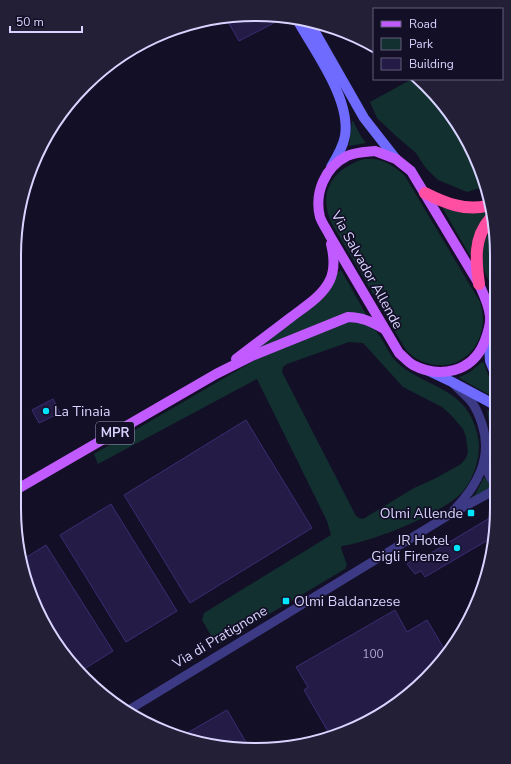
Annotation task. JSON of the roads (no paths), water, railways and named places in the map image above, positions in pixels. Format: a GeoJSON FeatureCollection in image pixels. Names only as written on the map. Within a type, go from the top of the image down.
{"type":"FeatureCollection","features":[{"type":"Feature","properties":{"kind":"highway"},"geometry":{"type":"LineString","coordinates":[[425,193],[452,205],[477,208],[484,207]]}},
{"type":"Feature","properties":{"kind":"highway"},"geometry":{"type":"LineString","coordinates":[[479,284],[476,259],[478,241],[487,222]]}},
{"type":"Feature","properties":{"kind":"main road","name":"Via Salvador Allende"},"geometry":{"type":"LineString","coordinates":[[301,26],[333,82],[342,105],[345,120],[345,135],[341,150],[322,183],[318,200],[320,218],[384,330],[399,353],[412,364],[452,382],[490,402]]}},
{"type":"Feature","properties":{"kind":"main road","name":"Via Salvador Allende"},"geometry":{"type":"LineString","coordinates":[[313,28],[364,118],[396,159],[411,172],[479,284],[487,300],[490,317],[488,334],[490,361]]}},
{"type":"Feature","properties":{"kind":"main road","name":"Via Salvador Allende"},"geometry":{"type":"LineString","coordinates":[[331,167],[347,156],[360,152],[375,151],[396,159]]}},
{"type":"Feature","properties":{"kind":"main road","name":"MPR"},"geometry":{"type":"LineString","coordinates":[[216,374],[324,290],[331,279],[333,266],[334,254],[330,236]]}},
{"type":"Feature","properties":{"kind":"main road","name":"MPR"},"geometry":{"type":"LineString","coordinates":[[21,487],[216,374],[254,355],[348,317],[359,317],[370,321],[384,330]]}},
{"type":"Feature","properties":{"kind":"main road","name":"Via Salvador Allende"},"geometry":{"type":"LineString","coordinates":[[427,370],[445,372],[459,370],[471,362],[481,350],[488,334]]}},
{"type":"Feature","properties":{"kind":"street"},"geometry":{"type":"LineString","coordinates":[[452,382],[473,405],[480,418],[486,439],[486,469],[490,477]]}},
{"type":"Feature","properties":{"kind":"street"},"geometry":{"type":"LineString","coordinates":[[449,515],[466,498],[475,485],[485,459]]}},
{"type":"Feature","properties":{"kind":"street"},"geometry":{"type":"LineString","coordinates":[[449,515],[490,493]]}},
{"type":"Feature","properties":{"kind":"street","name":"Via di Pratignone"},"geometry":{"type":"LineString","coordinates":[[132,708],[449,515]]}},
{"type":"Feature","properties":{"kind":"place","name":"La Tinaia"},"geometry":{"type":"Point","coordinates":[46,411]}},
{"type":"Feature","properties":{"kind":"place","name":"Olmi Allende"},"geometry":{"type":"Point","coordinates":[471,513]}},
{"type":"Feature","properties":{"kind":"place","name":"JR Hotel Gigli Firenze"},"geometry":{"type":"Point","coordinates":[457,548]}},
{"type":"Feature","properties":{"kind":"place","name":"Olmi Baldanzese"},"geometry":{"type":"Point","coordinates":[286,601]}}]}
